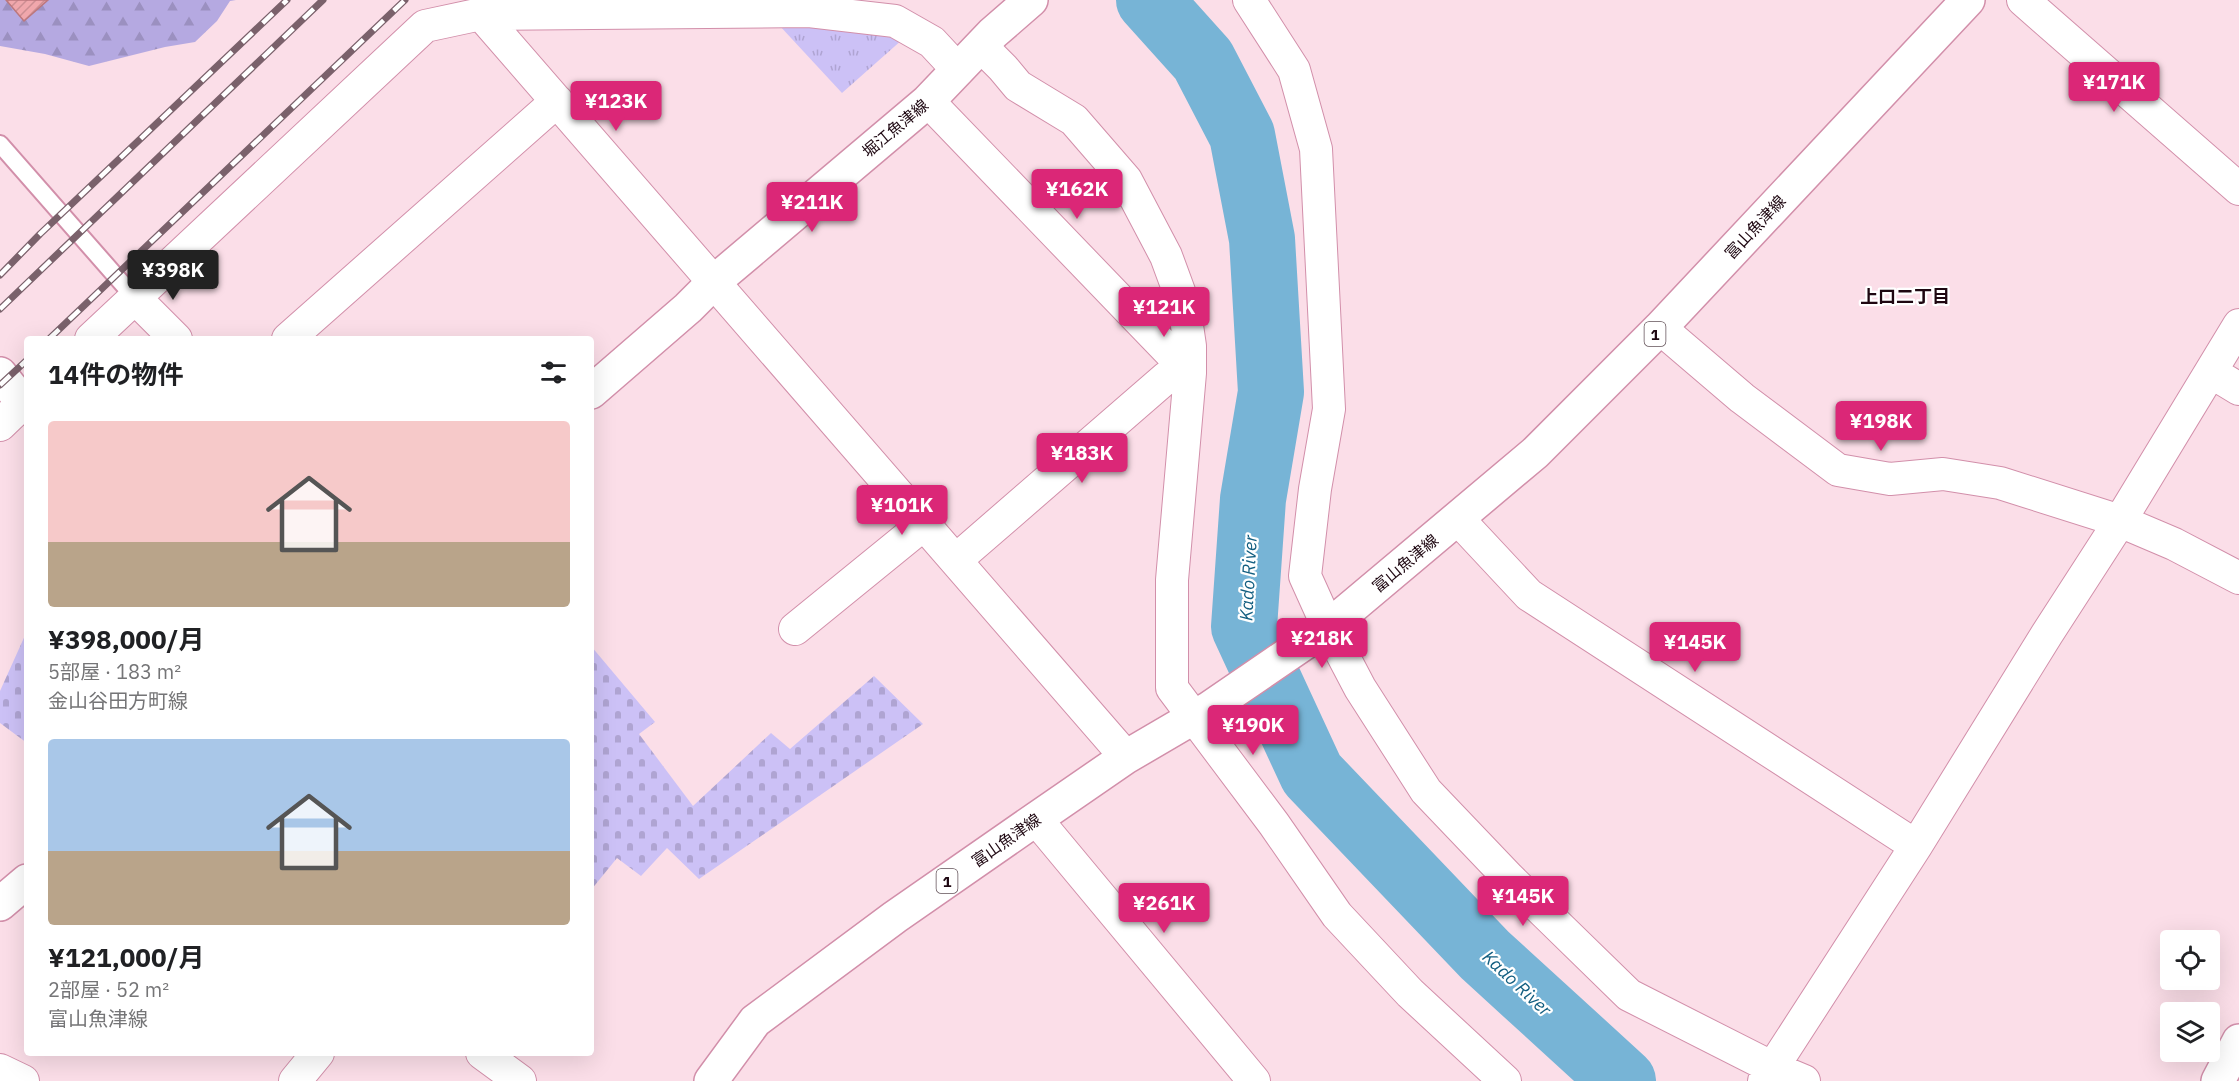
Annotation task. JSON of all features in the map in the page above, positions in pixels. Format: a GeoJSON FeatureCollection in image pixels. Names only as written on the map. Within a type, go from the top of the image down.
{"type":"FeatureCollection","features":[{"type":"Feature","properties":{"kind":"main road","name":"堀江魚津線"},"geometry":{"type":"LineString","coordinates":[[594,389],[688,308],[715,281],[928,101],[987,40],[1031,0]]}},
{"type":"Feature","properties":{"kind":"main road","name":"富山魚津線"},"geometry":{"type":"LineString","coordinates":[[711,1081],[755,1021],[895,917],[1036,819],[1126,757],[1200,713],[1320,631],[1535,453],[1660,328],[1968,0]]}},
{"type":"Feature","properties":{"kind":"main road"},"geometry":{"type":"LineString","coordinates":[[0,374],[19,408]]}},
{"type":"Feature","properties":{"kind":"main road"},"geometry":{"type":"LineString","coordinates":[[0,904],[24,884]]}},
{"type":"Feature","properties":{"kind":"street"},"geometry":{"type":"LineString","coordinates":[[1249,0],[1294,70],[1316,149],[1329,409],[1315,489],[1305,576],[1320,631],[1360,688],[1426,791],[1509,878],[1629,995],[1768,1074],[1804,1081]]}},
{"type":"Feature","properties":{"kind":"street"},"geometry":{"type":"LineString","coordinates":[[2023,0],[2239,189]]}},
{"type":"Feature","properties":{"kind":"street"},"geometry":{"type":"LineString","coordinates":[[94,336],[425,26],[481,14],[819,12],[895,21],[932,42],[958,70]]}},
{"type":"Feature","properties":{"kind":"street"},"geometry":{"type":"LineString","coordinates":[[481,14],[1126,757]]}},
{"type":"Feature","properties":{"kind":"street"},"geometry":{"type":"LineString","coordinates":[[987,40],[1003,68],[1018,86],[1074,120],[1126,180],[1166,256],[1184,305],[1190,346],[1190,373],[1172,580],[1172,688],[1200,713],[1337,915],[1410,993],[1505,1081]]}},
{"type":"Feature","properties":{"kind":"street"},"geometry":{"type":"LineString","coordinates":[[291,336],[557,101]]}},
{"type":"Feature","properties":{"kind":"street"},"geometry":{"type":"LineString","coordinates":[[928,101],[1190,373]]}},
{"type":"Feature","properties":{"kind":"street"},"geometry":{"type":"LineString","coordinates":[[135,298],[173,336]]}},
{"type":"Feature","properties":{"kind":"street"},"geometry":{"type":"LineString","coordinates":[[1768,1074],[1916,846],[2046,634],[2120,521],[2239,325]]}},
{"type":"Feature","properties":{"kind":"street"},"geometry":{"type":"LineString","coordinates":[[1660,328],[1742,398],[1838,470],[1890,479],[1943,474],[2000,483],[2120,521],[2174,544],[2239,578]]}},
{"type":"Feature","properties":{"kind":"street"},"geometry":{"type":"LineString","coordinates":[[2211,372],[2239,389]]}},
{"type":"Feature","properties":{"kind":"street"},"geometry":{"type":"LineString","coordinates":[[956,560],[1167,377],[1190,373]]}},
{"type":"Feature","properties":{"kind":"street"},"geometry":{"type":"LineString","coordinates":[[1458,519],[1529,595],[1916,846]]}},
{"type":"Feature","properties":{"kind":"street"},"geometry":{"type":"LineString","coordinates":[[795,629],[924,524]]}},
{"type":"Feature","properties":{"kind":"street"},"geometry":{"type":"LineString","coordinates":[[1036,819],[1254,1081]]}},
{"type":"Feature","properties":{"kind":"street"},"geometry":{"type":"LineString","coordinates":[[295,1081],[316,1056]]}},
{"type":"Feature","properties":{"kind":"street"},"geometry":{"type":"LineString","coordinates":[[486,1056],[520,1081]]}},
{"type":"Feature","properties":{"kind":"street"},"geometry":{"type":"LineString","coordinates":[[2198,1081],[2229,1060]]}},
{"type":"Feature","properties":{"kind":"street"},"geometry":{"type":"LineString","coordinates":[[0,1070],[23,1081]]}},
{"type":"Feature","properties":{"kind":"lane"},"geometry":{"type":"LineString","coordinates":[[0,144],[135,298]]}},
{"type":"Feature","properties":{"kind":"green space"},"geometry":{"type":"Polygon","coordinates":[[[0,0],[236,0],[230,1],[217,21],[195,42],[89,66],[45,54],[0,46],[0,0]]]}},
{"type":"Feature","properties":{"kind":"green space"},"geometry":{"type":"Polygon","coordinates":[[[766,11],[912,31],[842,93],[766,11]]]}},
{"type":"Feature","properties":{"kind":"green space"},"geometry":{"type":"Polygon","coordinates":[[[24,638],[24,741],[0,723],[0,691],[24,638]]]}},
{"type":"Feature","properties":{"kind":"green space"},"geometry":{"type":"Polygon","coordinates":[[[594,650],[655,722],[639,734],[693,806],[771,733],[790,749],[874,676],[923,724],[699,879],[667,848],[641,876],[617,858],[594,886],[594,650]]]}},
{"type":"Feature","properties":{"kind":"building"},"geometry":{"type":"Polygon","coordinates":[[[6,0],[48,0],[24,21],[6,0]]]}},
{"type":"Feature","properties":{"kind":"waterway","name":"Kado River"},"geometry":{"type":"LineString","coordinates":[[1149,0],[1203,60],[1242,135],[1262,239],[1271,392],[1253,499],[1244,627],[1312,774],[1485,955],[1623,1081]]}},
{"type":"Feature","properties":{"kind":"railway"},"geometry":{"type":"LineString","coordinates":[[0,275],[40,234],[287,0]]}},
{"type":"Feature","properties":{"kind":"railway"},"geometry":{"type":"LineString","coordinates":[[0,309],[323,0]]}},
{"type":"Feature","properties":{"kind":"railway"},"geometry":{"type":"LineString","coordinates":[[52,336],[405,0]]}},
{"type":"Feature","properties":{"kind":"railway"},"geometry":{"type":"LineString","coordinates":[[0,385],[24,363]]}},
{"type":"Feature","properties":{"kind":"district","name":"上口二丁目"},"geometry":{"type":"Point","coordinates":[1905,296]}}]}
